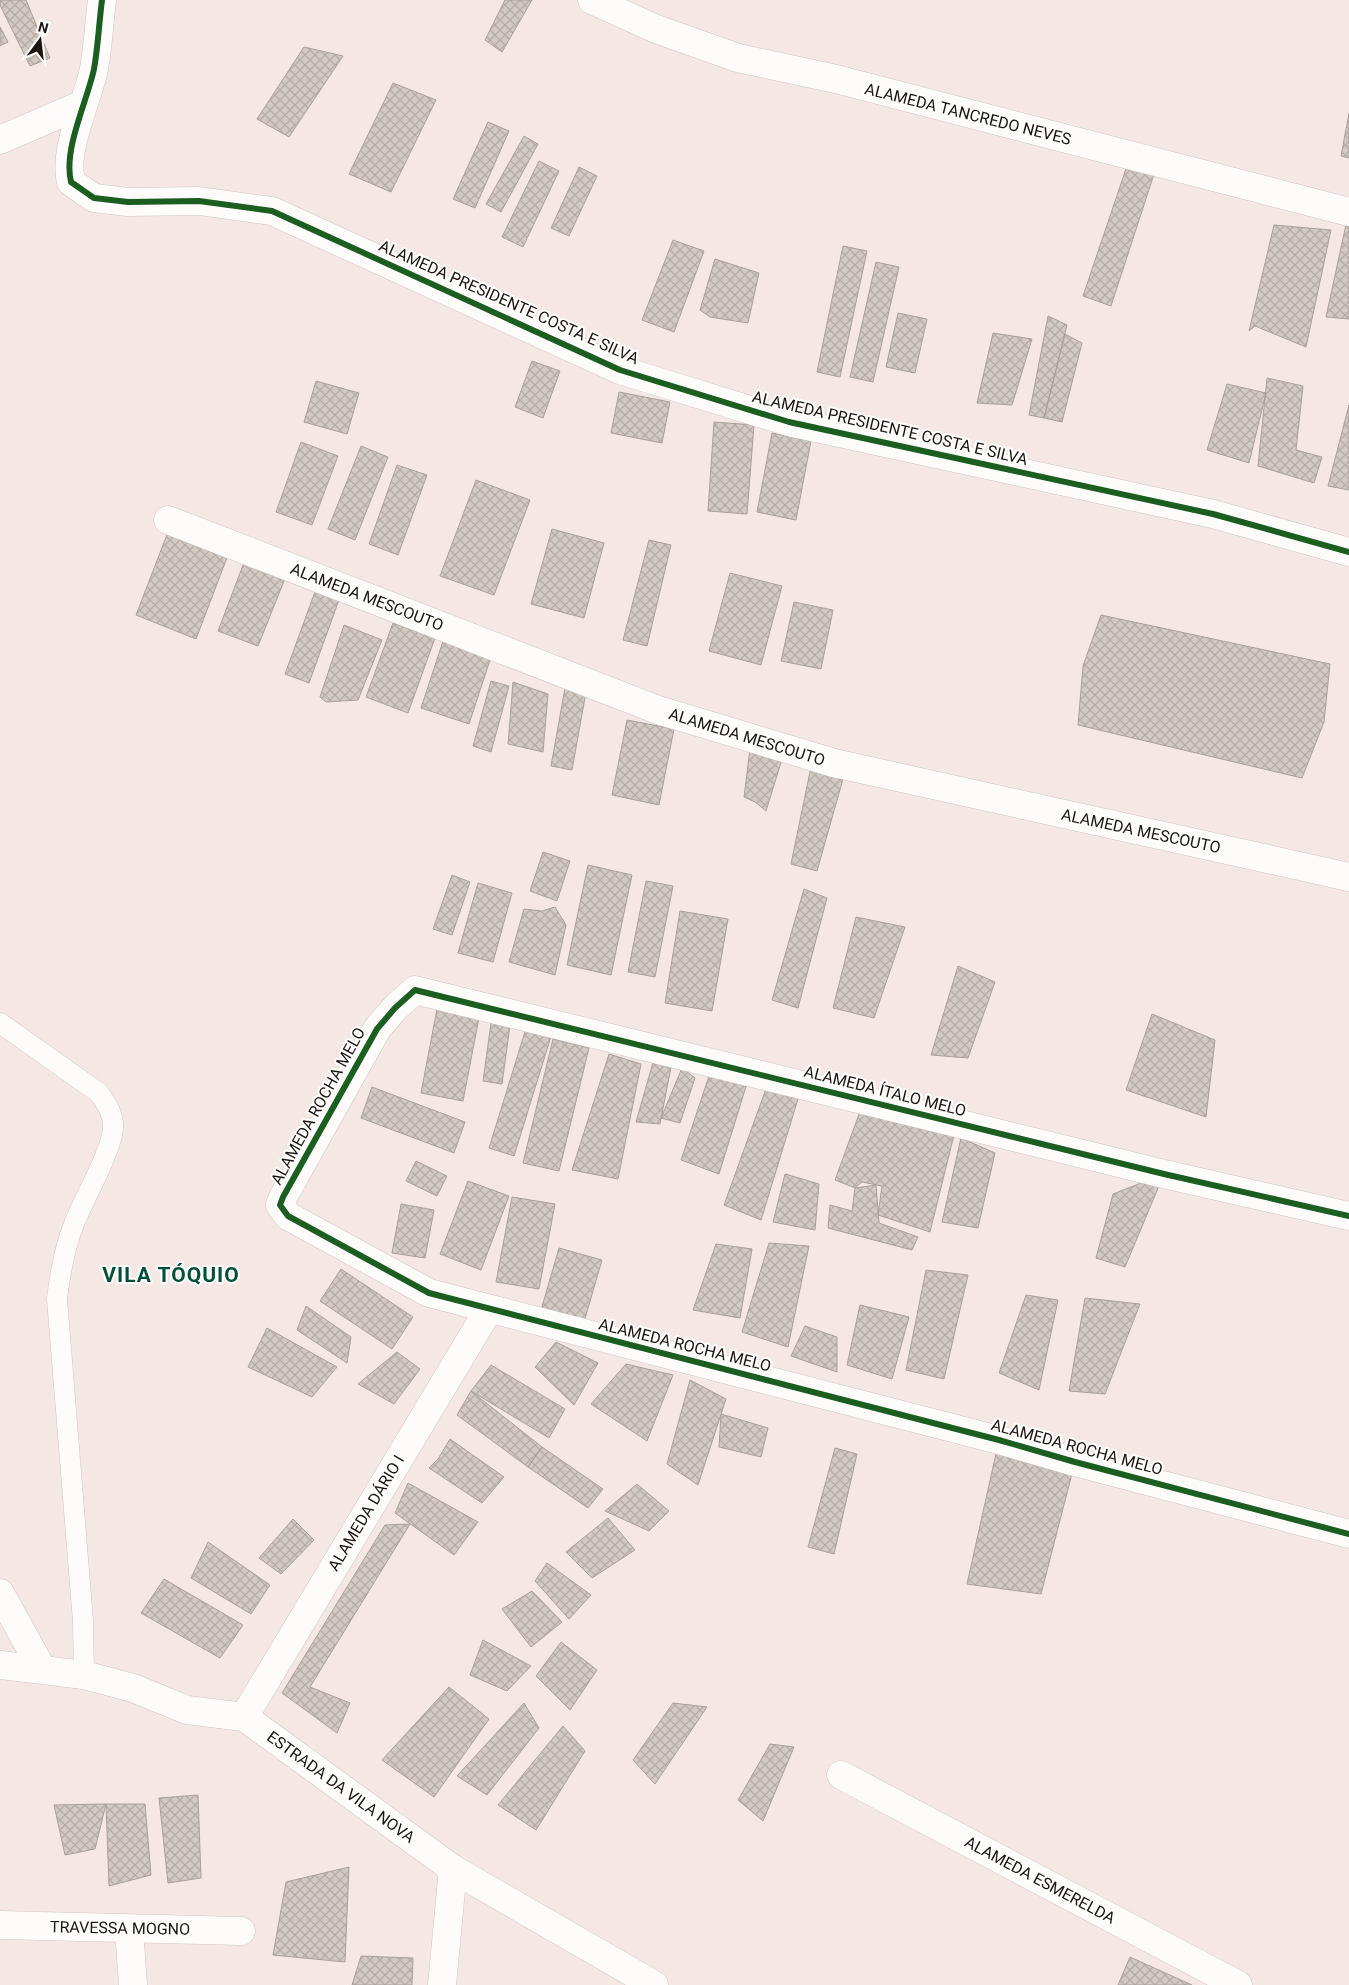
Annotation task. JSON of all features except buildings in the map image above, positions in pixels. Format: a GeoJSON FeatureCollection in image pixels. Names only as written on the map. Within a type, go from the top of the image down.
{"type":"FeatureCollection","features":[{"type":"Feature","properties":{"kind":"street"},"geometry":{"type":"LineString","coordinates":[[0,140],[83,104],[93,70],[102,0]]}},
{"type":"Feature","properties":{"kind":"street","name":"ALAMEDA TANCREDO NEVES"},"geometry":{"type":"LineString","coordinates":[[592,0],[656,29],[738,58],[836,80],[1349,212]]}},
{"type":"Feature","properties":{"kind":"street","name":"ALAMEDA PRESIDENTE COSTA E SILVA"},"geometry":{"type":"LineString","coordinates":[[83,104],[68,169],[71,182],[94,198],[128,202],[198,200],[272,211],[620,370],[789,422],[1213,514],[1349,552]]}},
{"type":"Feature","properties":{"kind":"street","name":"ALAMEDA MESCOUTO"},"geometry":{"type":"LineString","coordinates":[[168,520],[658,710],[704,724],[834,763],[1349,877]]}},
{"type":"Feature","properties":{"kind":"street","name":"ALAMEDA ÍTALO MELO"},"geometry":{"type":"LineString","coordinates":[[415,990],[1164,1174],[1349,1216]]}},
{"type":"Feature","properties":{"kind":"street","name":"ALAMEDA ROCHA MELO"},"geometry":{"type":"LineString","coordinates":[[415,990],[395,1008],[377,1029],[282,1197],[280,1205],[288,1216],[429,1293],[998,1440],[1349,1534]]}},
{"type":"Feature","properties":{"kind":"street","name":"ALAMEDA DÁRIO I"},"geometry":{"type":"LineString","coordinates":[[244,1717],[489,1309]]}},
{"type":"Feature","properties":{"kind":"street"},"geometry":{"type":"LineString","coordinates":[[0,1593],[42,1669]]}},
{"type":"Feature","properties":{"kind":"street","name":"ESTRADA DA VILA NOVA"},"geometry":{"type":"LineString","coordinates":[[0,1665],[84,1674],[133,1688],[187,1710],[244,1717],[453,1869],[654,1985]]}},
{"type":"Feature","properties":{"kind":"street","name":"ALAMEDA ESMERELDA"},"geometry":{"type":"LineString","coordinates":[[841,1775],[1238,1985]]}},
{"type":"Feature","properties":{"kind":"street"},"geometry":{"type":"LineString","coordinates":[[442,1985],[453,1869]]}},
{"type":"Feature","properties":{"kind":"street","name":"TRAVESSA MOGNO"},"geometry":{"type":"LineString","coordinates":[[0,1925],[241,1931]]}},
{"type":"Feature","properties":{"kind":"street"},"geometry":{"type":"LineString","coordinates":[[129,1929],[134,1985]]}},
{"type":"Feature","properties":{"kind":"lane"},"geometry":{"type":"LineString","coordinates":[[0,1023],[99,1093],[110,1108],[113,1127],[109,1146],[74,1225],[61,1262],[57,1299],[82,1622],[84,1674]]}},
{"type":"Feature","properties":{"kind":"cycle path"},"geometry":{"type":"LineString","coordinates":[[102,0],[94,69],[73,140],[69,169],[71,182],[94,198],[128,202],[199,201],[272,211],[620,370],[789,422],[1213,514],[1349,552]]}},
{"type":"Feature","properties":{"kind":"cycle path"},"geometry":{"type":"LineString","coordinates":[[1349,1216],[1164,1174],[415,990],[395,1008],[377,1029],[280,1205],[288,1216],[429,1293],[999,1440],[1075,1462],[1349,1534]]}},
{"type":"Feature","properties":{"kind":"district","name":"VILA TÓQUIO"},"geometry":{"type":"Point","coordinates":[171,1275]}}]}
